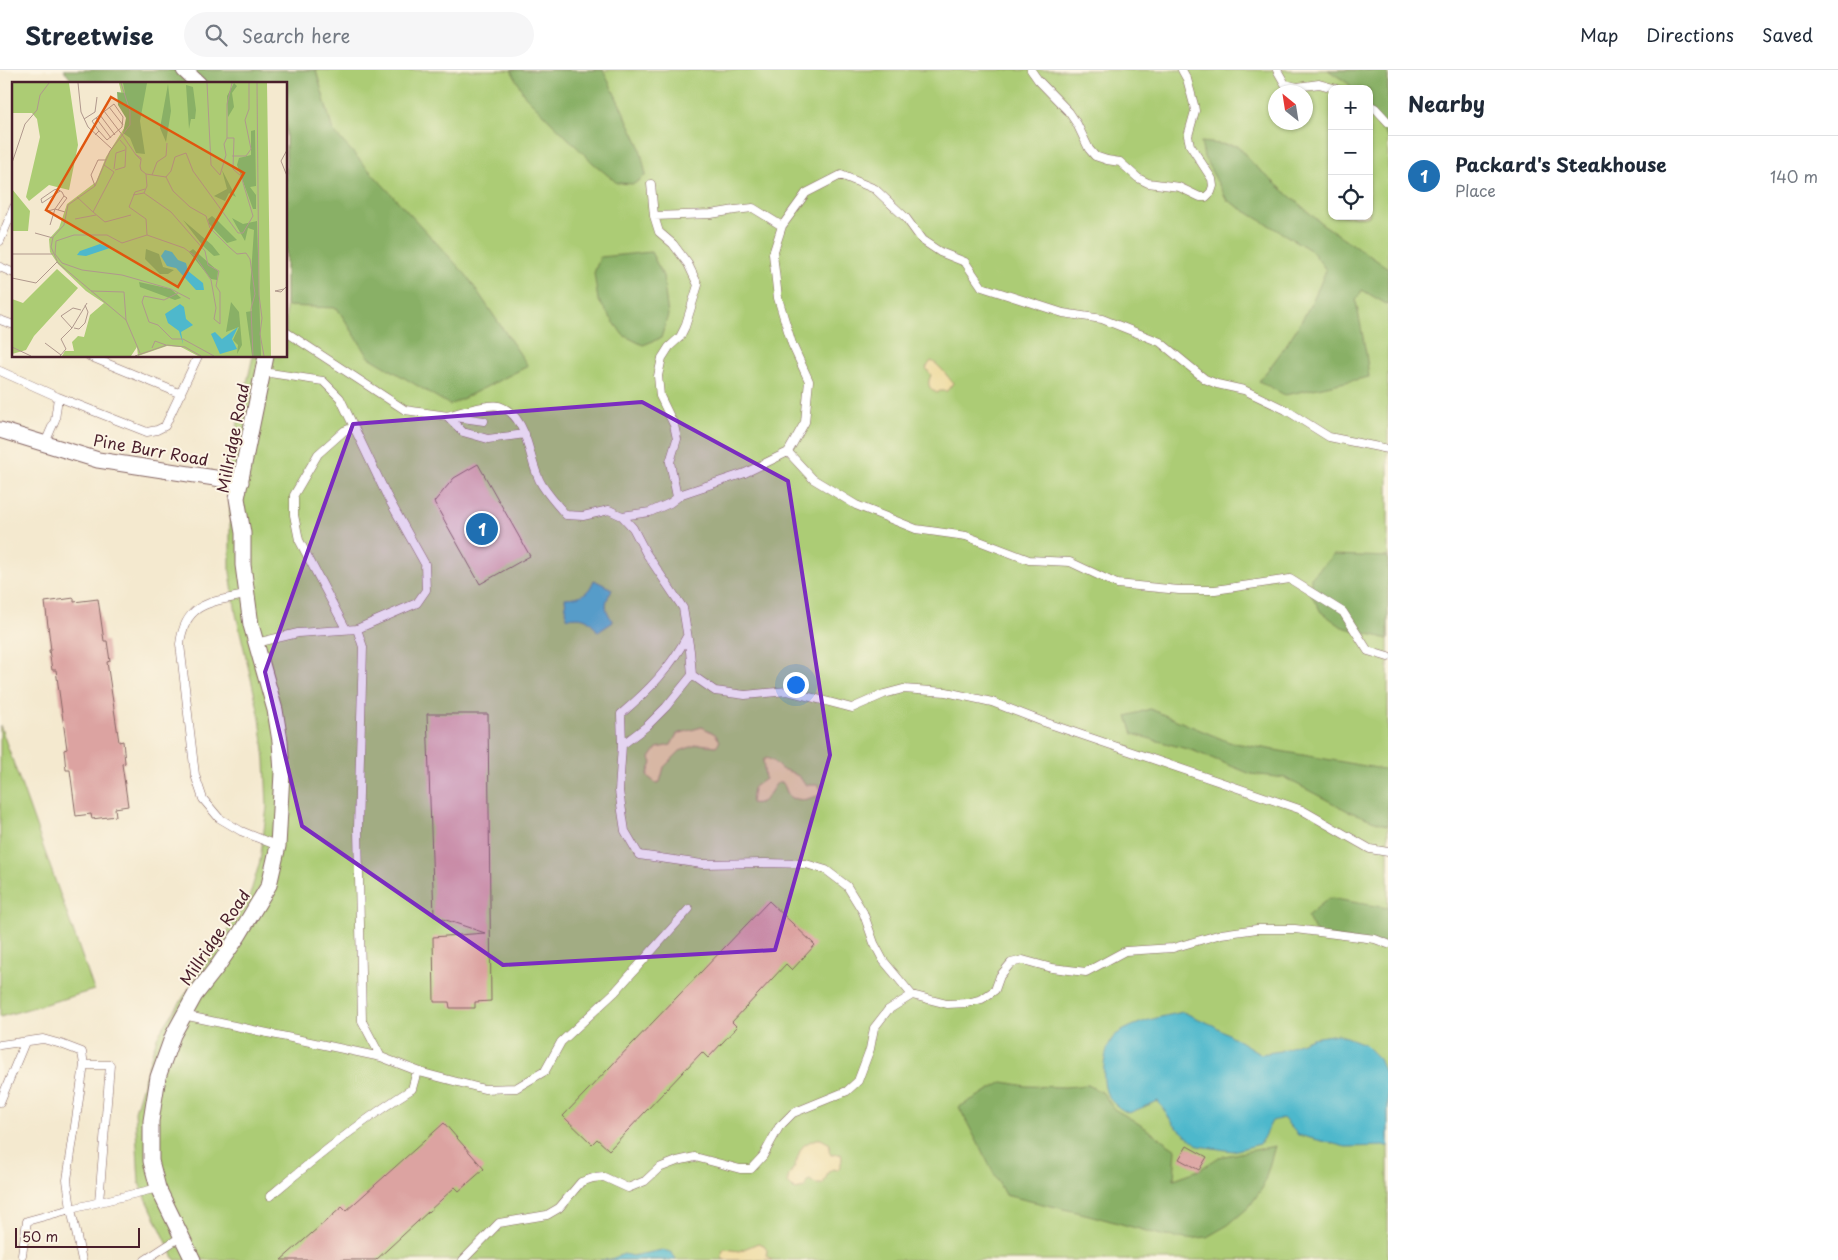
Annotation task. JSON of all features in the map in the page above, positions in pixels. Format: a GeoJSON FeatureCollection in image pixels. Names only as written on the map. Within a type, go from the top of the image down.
{"type":"FeatureCollection","features":[{"type":"Feature","properties":{"kind":"street"},"geometry":{"type":"LineString","coordinates":[[184,70],[197,82]]}},
{"type":"Feature","properties":{"kind":"street","name":"Millridge Road"},"geometry":{"type":"LineString","coordinates":[[193,1260],[158,1188],[151,1161],[150,1143],[154,1099],[164,1055],[195,995],[239,936],[269,884],[278,846],[282,781],[280,741],[275,710],[256,643],[246,595],[243,565],[243,533],[237,498],[266,358]]}},
{"type":"Feature","properties":{"kind":"street","name":"Pine Burr Road"},"geometry":{"type":"LineString","coordinates":[[0,430],[98,460],[241,482]]}},
{"type":"Feature","properties":{"kind":"lane"},"geometry":{"type":"LineString","coordinates":[[1031,70],[1038,80],[1069,112],[1089,149],[1095,156],[1120,162],[1138,178],[1148,183],[1179,187],[1200,197],[1206,196],[1211,192],[1213,186],[1212,179],[1190,146],[1188,136],[1195,111],[1187,79],[1182,70]]}},
{"type":"Feature","properties":{"kind":"lane"},"geometry":{"type":"LineString","coordinates":[[1277,70],[1285,84],[1297,87],[1319,84],[1328,86]]}},
{"type":"Feature","properties":{"kind":"lane"},"geometry":{"type":"LineString","coordinates":[[1373,107],[1388,122]]}},
{"type":"Feature","properties":{"kind":"lane"},"geometry":{"type":"LineString","coordinates":[[622,516],[650,512],[670,503],[682,494],[745,473],[788,452],[805,422],[809,381],[792,344],[778,298],[773,254],[782,226],[806,193],[841,176],[875,189],[906,218],[922,240],[940,252],[965,262],[982,287],[1063,313],[1102,319],[1160,342],[1205,379],[1217,384],[1244,390],[1286,410],[1329,437],[1388,449]]}},
{"type":"Feature","properties":{"kind":"lane"},"geometry":{"type":"LineString","coordinates":[[651,184],[654,216],[659,232],[673,244],[688,264],[698,285],[685,327],[680,337],[669,347],[662,358],[658,376],[660,396],[674,425],[677,439],[670,462],[677,497]]}},
{"type":"Feature","properties":{"kind":"lane"},"geometry":{"type":"LineString","coordinates":[[654,216],[711,214],[753,208],[782,226]]}},
{"type":"Feature","properties":{"kind":"lane"},"geometry":{"type":"LineString","coordinates":[[0,241],[11,220]]}},
{"type":"Feature","properties":{"kind":"lane"},"geometry":{"type":"LineString","coordinates":[[0,267],[12,272]]}},
{"type":"Feature","properties":{"kind":"lane"},"geometry":{"type":"LineString","coordinates":[[0,320],[12,324]]}},
{"type":"Feature","properties":{"kind":"lane"},"geometry":{"type":"LineString","coordinates":[[288,333],[405,410],[484,421]]}},
{"type":"Feature","properties":{"kind":"lane"},"geometry":{"type":"LineString","coordinates":[[94,358],[181,394]]}},
{"type":"Feature","properties":{"kind":"lane"},"geometry":{"type":"LineString","coordinates":[[0,371],[58,397],[147,432],[165,426],[197,358]]}},
{"type":"Feature","properties":{"kind":"lane"},"geometry":{"type":"LineString","coordinates":[[256,643],[298,633],[357,629],[417,603],[426,590],[425,564],[387,496],[340,398],[324,381],[263,372]]}},
{"type":"Feature","properties":{"kind":"lane"},"geometry":{"type":"LineString","coordinates":[[45,443],[55,420],[58,397]]}},
{"type":"Feature","properties":{"kind":"lane"},"geometry":{"type":"LineString","coordinates":[[447,416],[477,408],[498,406],[512,414],[525,434],[541,484],[566,516],[583,516],[609,510],[622,516],[633,528],[646,553],[683,608],[692,675],[666,707],[647,726],[622,745]]}},
{"type":"Feature","properties":{"kind":"lane"},"geometry":{"type":"LineString","coordinates":[[447,416],[463,432],[488,439],[525,434]]}},
{"type":"Feature","properties":{"kind":"lane"},"geometry":{"type":"LineString","coordinates":[[346,630],[299,540],[294,515],[294,495],[318,454],[344,431],[354,427]]}},
{"type":"Feature","properties":{"kind":"lane"},"geometry":{"type":"LineString","coordinates":[[788,452],[813,479],[856,505],[916,529],[966,536],[1029,560],[1070,562],[1117,584],[1179,590],[1215,590],[1290,578],[1343,612],[1368,650],[1388,657]]}},
{"type":"Feature","properties":{"kind":"lane"},"geometry":{"type":"LineString","coordinates":[[246,595],[210,602],[193,612],[186,620],[182,631],[180,644],[196,775],[203,798],[219,818],[241,831],[278,846]]}},
{"type":"Feature","properties":{"kind":"lane"},"geometry":{"type":"LineString","coordinates":[[357,629],[363,646],[358,829],[362,1022],[381,1057]]}},
{"type":"Feature","properties":{"kind":"lane"},"geometry":{"type":"LineString","coordinates":[[687,636],[677,656],[660,677],[621,714],[622,745],[619,791],[625,831],[639,855],[702,864],[806,864],[826,870],[847,886],[862,912],[883,960],[912,995],[947,1004],[968,1003],[982,999],[995,990],[1000,976],[1011,963],[1023,960],[1052,968],[1086,972],[1125,951],[1173,948],[1221,934],[1257,929],[1295,929],[1375,939],[1388,944]]}},
{"type":"Feature","properties":{"kind":"lane"},"geometry":{"type":"LineString","coordinates":[[692,675],[715,691],[745,696],[787,691],[852,708],[884,694],[903,689],[946,692],[992,702],[1041,721],[1302,810],[1370,849],[1388,852]]}},
{"type":"Feature","properties":{"kind":"lane"},"geometry":{"type":"LineString","coordinates":[[183,1015],[381,1057],[417,1071],[484,1089],[516,1088],[545,1071],[561,1042],[615,992],[689,910]]}},
{"type":"Feature","properties":{"kind":"lane"},"geometry":{"type":"LineString","coordinates":[[463,1260],[498,1223],[547,1215],[558,1208],[581,1182],[593,1178],[604,1177],[628,1188],[645,1181],[659,1168],[695,1157],[740,1169],[750,1169],[763,1156],[779,1127],[793,1112],[847,1091],[858,1080],[870,1049],[874,1028],[888,1010],[912,995]]}},
{"type":"Feature","properties":{"kind":"lane"},"geometry":{"type":"LineString","coordinates":[[0,1045],[43,1039],[82,1052],[84,1065],[67,1180],[82,1260]]}},
{"type":"Feature","properties":{"kind":"lane"},"geometry":{"type":"LineString","coordinates":[[0,1102],[25,1042]]}},
{"type":"Feature","properties":{"kind":"lane"},"geometry":{"type":"LineString","coordinates":[[84,1065],[110,1065],[99,1202]]}},
{"type":"Feature","properties":{"kind":"lane"},"geometry":{"type":"LineString","coordinates":[[270,1196],[381,1108],[412,1089],[417,1071]]}},
{"type":"Feature","properties":{"kind":"lane"},"geometry":{"type":"LineString","coordinates":[[22,1255],[27,1221],[158,1188]]}},
{"type":"Feature","properties":{"kind":"lane"},"geometry":{"type":"LineString","coordinates":[[145,1260],[182,1236]]}},
{"type":"Feature","properties":{"kind":"highlighted area"},"geometry":{"type":"Polygon","coordinates":[[[642,402],[788,481],[830,755],[775,950],[503,965],[302,826],[265,672],[353,424],[642,402]]]}},
{"type":"Feature","properties":{"kind":"green space"},"geometry":{"type":"Polygon","coordinates":[[[64,70],[316,70],[333,131],[467,276],[528,366],[450,405],[369,357],[337,308],[288,306],[288,82],[73,82],[64,70]]]}},
{"type":"Feature","properties":{"kind":"green space"},"geometry":{"type":"Polygon","coordinates":[[[157,70],[1388,70],[1388,1260],[175,1260],[139,1183],[135,1111],[157,1037],[249,898],[260,861],[267,807],[265,760],[260,718],[236,614],[230,572],[230,458],[253,358],[288,358],[288,82],[268,82],[157,70]]]}},
{"type":"Feature","properties":{"kind":"green space"},"geometry":{"type":"Polygon","coordinates":[[[511,70],[603,70],[639,144],[646,175],[634,184],[617,183],[592,162],[525,96],[511,70]]]}},
{"type":"Feature","properties":{"kind":"green space"},"geometry":{"type":"Polygon","coordinates":[[[1328,70],[1388,70],[1388,138],[1373,118],[1373,85],[1349,84],[1328,70]]]}},
{"type":"Feature","properties":{"kind":"green space"},"geometry":{"type":"Polygon","coordinates":[[[1201,142],[1238,146],[1254,165],[1321,223],[1388,268],[1388,305],[1362,290],[1356,301],[1369,377],[1285,395],[1259,381],[1297,328],[1313,300],[1326,270],[1312,251],[1227,200],[1204,157],[1201,142]]]}},
{"type":"Feature","properties":{"kind":"green space"},"geometry":{"type":"Polygon","coordinates":[[[651,252],[663,276],[668,315],[661,338],[643,345],[623,335],[598,300],[594,273],[600,257],[651,252]]]}},
{"type":"Feature","properties":{"kind":"green space"},"geometry":{"type":"Polygon","coordinates":[[[1333,555],[1388,557],[1388,639],[1342,627],[1321,612],[1311,594],[1311,578],[1333,555]]]}},
{"type":"Feature","properties":{"kind":"green space"},"geometry":{"type":"Polygon","coordinates":[[[1150,709],[1229,742],[1388,770],[1388,826],[1348,811],[1285,778],[1251,774],[1194,751],[1133,734],[1127,716],[1150,709]]]}},
{"type":"Feature","properties":{"kind":"green space"},"geometry":{"type":"Polygon","coordinates":[[[0,725],[94,990],[0,1017],[0,725]]]}},
{"type":"Feature","properties":{"kind":"green space"},"geometry":{"type":"Polygon","coordinates":[[[1329,898],[1388,908],[1388,947],[1316,933],[1307,916],[1329,898]]]}},
{"type":"Feature","properties":{"kind":"green space"},"geometry":{"type":"Polygon","coordinates":[[[1003,1082],[1026,1086],[1065,1087],[1088,1085],[1103,1093],[1114,1109],[1176,1149],[1174,1179],[1199,1170],[1219,1157],[1275,1146],[1263,1187],[1249,1207],[1228,1225],[1207,1237],[1187,1239],[1161,1235],[1005,1195],[959,1107],[1003,1082]]]}},
{"type":"Feature","properties":{"kind":"sand"},"geometry":{"type":"Polygon","coordinates":[[[931,361],[940,367],[953,383],[947,391],[937,393],[930,387],[931,375],[926,368],[931,361]]]}},
{"type":"Feature","properties":{"kind":"sand"},"geometry":{"type":"Polygon","coordinates":[[[702,727],[715,734],[720,741],[716,746],[699,744],[680,751],[664,767],[660,782],[656,783],[647,776],[652,763],[650,758],[657,748],[671,745],[677,734],[702,727]]]}},
{"type":"Feature","properties":{"kind":"sand"},"geometry":{"type":"Polygon","coordinates":[[[767,758],[781,769],[798,776],[807,785],[819,785],[821,791],[818,796],[803,800],[791,798],[782,782],[778,782],[764,800],[751,803],[754,788],[765,779],[763,760],[767,758]]]}},
{"type":"Feature","properties":{"kind":"sand"},"geometry":{"type":"Polygon","coordinates":[[[816,1139],[821,1139],[830,1144],[829,1151],[831,1155],[841,1154],[840,1166],[838,1170],[833,1169],[829,1171],[823,1184],[815,1184],[810,1180],[807,1181],[805,1188],[795,1190],[788,1183],[789,1175],[794,1168],[801,1149],[816,1139]]]}},
{"type":"Feature","properties":{"kind":"sand"},"geometry":{"type":"Polygon","coordinates":[[[758,1243],[764,1245],[767,1250],[766,1256],[772,1260],[724,1260],[722,1257],[723,1250],[725,1249],[739,1251],[758,1243]]]}},
{"type":"Feature","properties":{"kind":"water"},"geometry":{"type":"Polygon","coordinates":[[[594,580],[612,589],[606,606],[613,622],[598,632],[588,620],[578,617],[567,618],[565,598],[583,594],[589,589],[594,580]]]}},
{"type":"Feature","properties":{"kind":"water"},"geometry":{"type":"Polygon","coordinates":[[[1183,1012],[1213,1025],[1261,1054],[1280,1051],[1312,1038],[1338,1034],[1364,1044],[1379,1059],[1388,1080],[1388,1146],[1346,1147],[1298,1135],[1283,1118],[1272,1121],[1260,1144],[1233,1151],[1199,1146],[1174,1125],[1158,1101],[1129,1113],[1120,1108],[1108,1096],[1104,1082],[1104,1063],[1112,1039],[1117,1034],[1141,1023],[1183,1012]]]}},
{"type":"Feature","properties":{"kind":"water"},"geometry":{"type":"Polygon","coordinates":[[[662,1250],[671,1252],[677,1260],[600,1260],[611,1259],[624,1254],[632,1256],[662,1250]]]}},
{"type":"Feature","properties":{"kind":"building"},"geometry":{"type":"Polygon","coordinates":[[[478,464],[530,556],[480,584],[434,502],[454,478],[478,464]]]}},
{"type":"Feature","properties":{"kind":"building"},"geometry":{"type":"Polygon","coordinates":[[[74,598],[74,602],[98,599],[104,641],[107,641],[110,661],[107,662],[119,742],[123,741],[125,763],[122,764],[128,806],[115,808],[116,816],[92,819],[91,814],[76,816],[70,770],[66,770],[64,750],[67,749],[56,670],[52,670],[49,650],[51,650],[45,602],[74,598]]]}},
{"type":"Feature","properties":{"kind":"building"},"geometry":{"type":"Polygon","coordinates":[[[427,714],[488,714],[491,1001],[475,1002],[475,1008],[450,1008],[449,1002],[434,1002],[433,937],[485,933],[434,916],[427,714]]]}},
{"type":"Feature","properties":{"kind":"building"},"geometry":{"type":"Polygon","coordinates":[[[769,901],[815,945],[792,970],[786,964],[732,1022],[737,1027],[708,1058],[702,1052],[609,1150],[597,1139],[592,1144],[563,1116],[769,901]]]}},
{"type":"Feature","properties":{"kind":"building"},"geometry":{"type":"Polygon","coordinates":[[[444,1123],[484,1169],[459,1191],[455,1187],[376,1260],[281,1260],[342,1207],[346,1211],[444,1123]]]}},
{"type":"Feature","properties":{"kind":"building"},"geometry":{"type":"Polygon","coordinates":[[[1187,1146],[1207,1157],[1199,1170],[1179,1159],[1187,1146]]]}},
{"type":"Feature","properties":{"kind":"place","name":"Packard's Steakhouse"},"geometry":{"type":"Point","coordinates":[482,529]}}]}
